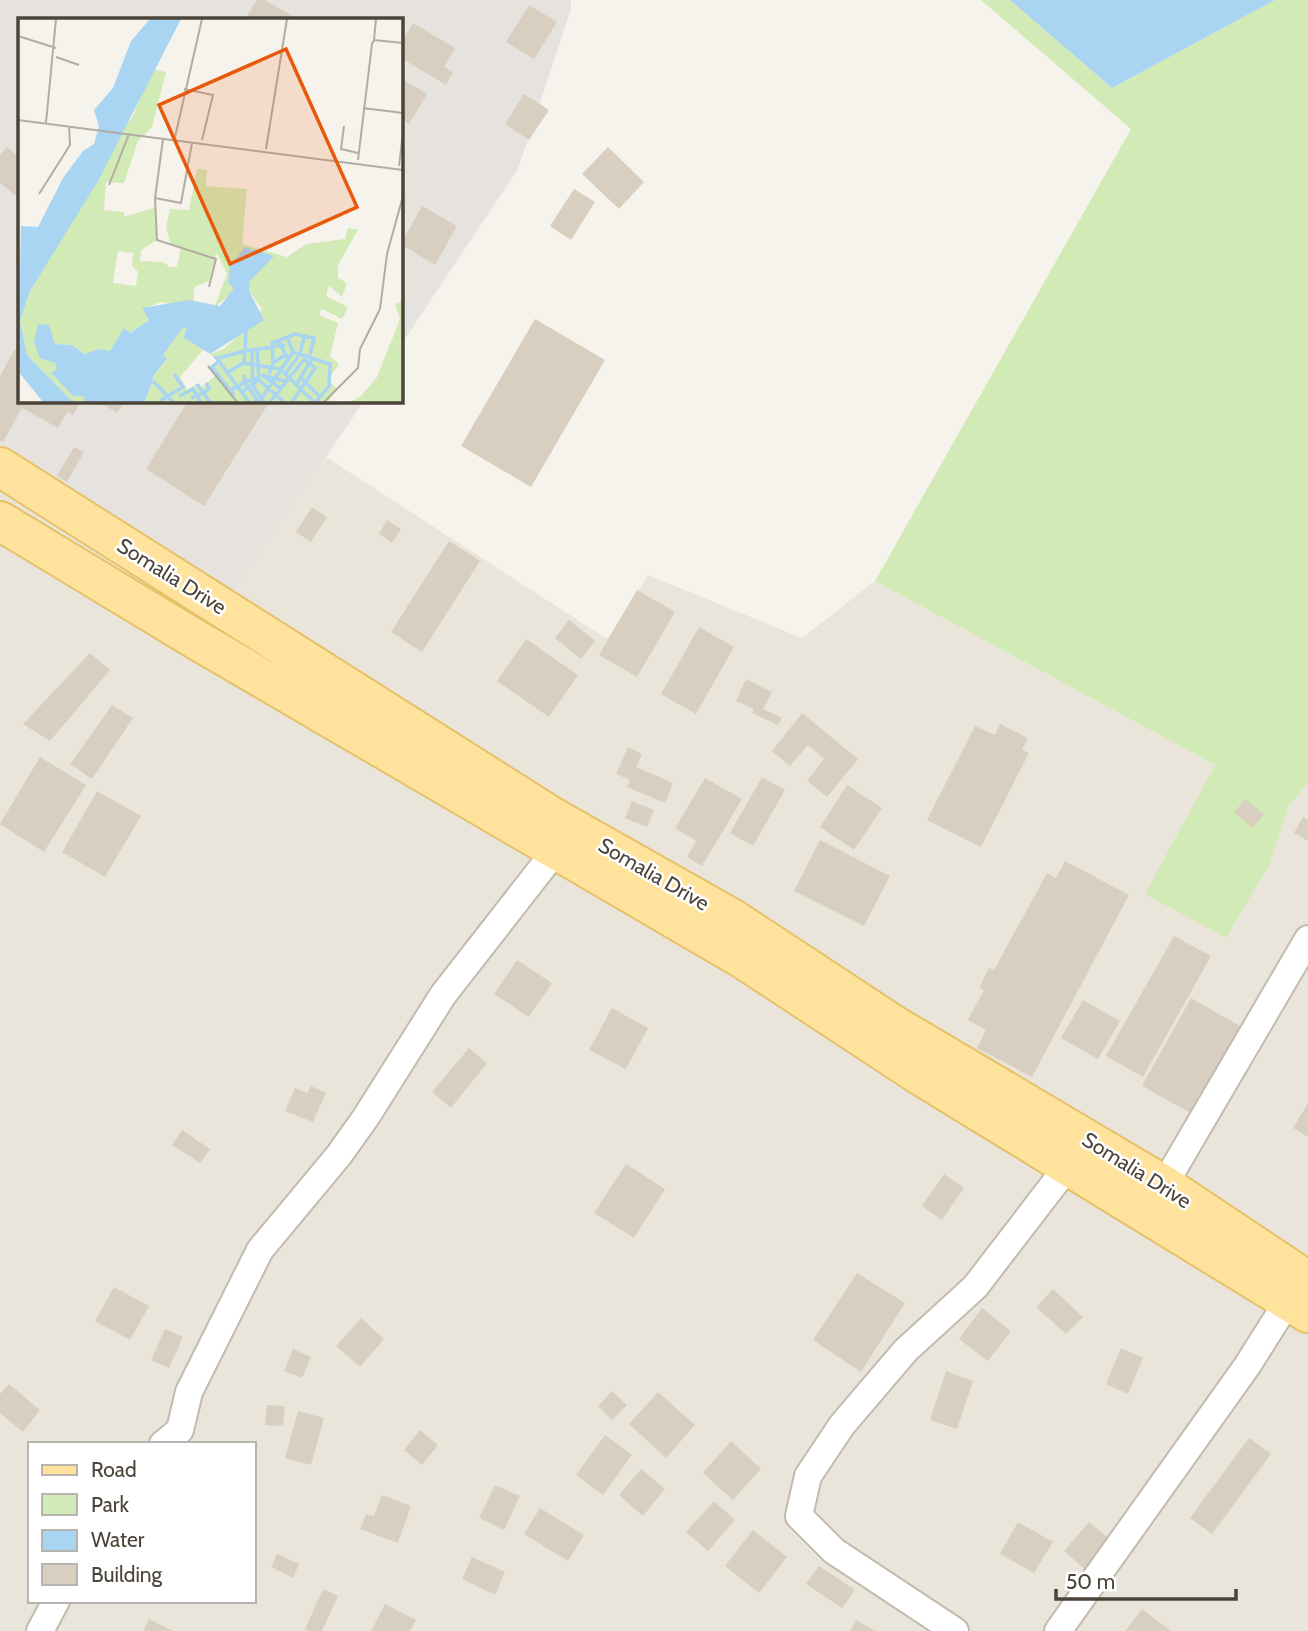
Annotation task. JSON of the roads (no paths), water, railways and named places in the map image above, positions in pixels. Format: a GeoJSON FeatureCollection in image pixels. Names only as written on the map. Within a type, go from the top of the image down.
{"type":"FeatureCollection","features":[{"type":"Feature","properties":{"kind":"main road","name":"Somalia Drive"},"geometry":{"type":"LineString","coordinates":[[0,467],[551,816],[733,919],[894,1024],[1164,1185],[1301,1298]]}},
{"type":"Feature","properties":{"kind":"main road","name":"Somalia Drive"},"geometry":{"type":"LineString","coordinates":[[0,521],[195,639],[743,960],[918,1074],[1068,1166],[1301,1298]]}},
{"type":"Feature","properties":{"kind":"street"},"geometry":{"type":"LineString","coordinates":[[165,1442],[180,1430],[189,1392],[260,1250],[339,1156],[443,995],[556,850]]}},
{"type":"Feature","properties":{"kind":"street"},"geometry":{"type":"LineString","coordinates":[[1164,1185],[1308,939]]}},
{"type":"Feature","properties":{"kind":"street"},"geometry":{"type":"LineString","coordinates":[[955,1631],[834,1551],[799,1516],[808,1476],[842,1425],[906,1350],[975,1287],[1068,1166]]}},
{"type":"Feature","properties":{"kind":"street"},"geometry":{"type":"LineString","coordinates":[[1058,1631],[1247,1366],[1301,1298]]}},
{"type":"Feature","properties":{"kind":"street"},"geometry":{"type":"LineString","coordinates":[[40,1631],[55,1603]]}},
{"type":"Feature","properties":{"kind":"water"},"geometry":{"type":"Polygon","coordinates":[[[1010,0],[1275,0],[1112,88],[1010,0]]]}}]}
